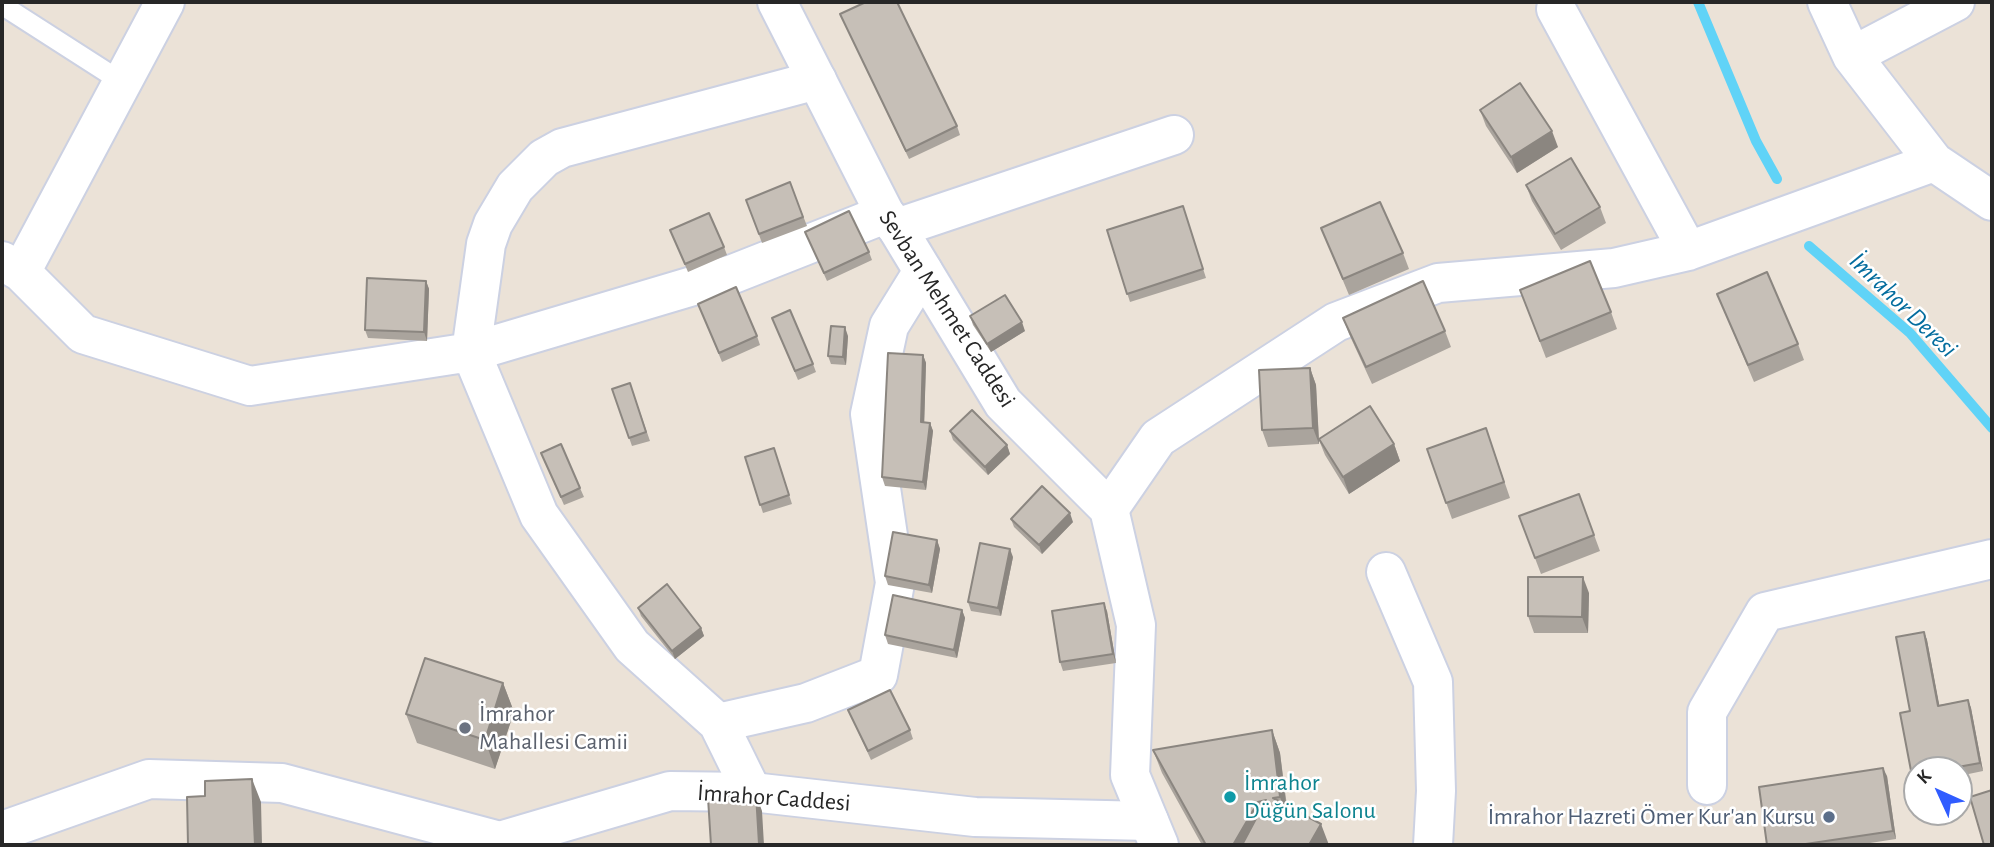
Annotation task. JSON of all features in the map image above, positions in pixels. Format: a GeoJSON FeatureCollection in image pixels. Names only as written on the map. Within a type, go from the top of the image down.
{"type":"FeatureCollection","features":[{"type":"Feature","properties":{"kind":"street"},"geometry":{"type":"LineString","coordinates":[[165,2],[122,82],[11,266],[83,334],[250,386],[471,352],[733,274],[891,221],[1174,135]]}},
{"type":"Feature","properties":{"kind":"street","name":"Sevban Mehmet Caddesi"},"geometry":{"type":"LineString","coordinates":[[777,2],[891,221],[1003,403],[1109,509]]}},
{"type":"Feature","properties":{"kind":"street"},"geometry":{"type":"LineString","coordinates":[[1827,2],[1852,57],[1934,162],[1992,201]]}},
{"type":"Feature","properties":{"kind":"street"},"geometry":{"type":"LineString","coordinates":[[1852,57],[1955,2]]}},
{"type":"Feature","properties":{"kind":"street"},"geometry":{"type":"LineString","coordinates":[[1556,9],[1688,251]]}},
{"type":"Feature","properties":{"kind":"street"},"geometry":{"type":"LineString","coordinates":[[752,792],[718,723],[632,646],[539,515],[471,352],[486,244],[493,224],[515,187],[544,158],[562,148],[817,80]]}},
{"type":"Feature","properties":{"kind":"street"},"geometry":{"type":"LineString","coordinates":[[1154,833],[1130,775],[1136,625],[1109,509],[1158,438],[1336,322],[1438,283],[1614,268],[1688,251],[1934,162]]}},
{"type":"Feature","properties":{"kind":"street"},"geometry":{"type":"LineString","coordinates":[[718,723],[806,703],[878,675],[895,583],[870,414],[889,326],[923,271]]}},
{"type":"Feature","properties":{"kind":"street"},"geometry":{"type":"LineString","coordinates":[[1707,785],[1707,712],[1765,612],[1992,559]]}},
{"type":"Feature","properties":{"kind":"street"},"geometry":{"type":"LineString","coordinates":[[1386,572],[1433,682],[1436,791],[1433,845]]}},
{"type":"Feature","properties":{"kind":"street","name":"İmrahor Caddesi"},"geometry":{"type":"LineString","coordinates":[[2,831],[149,779],[282,783],[501,843],[670,791],[752,792],[975,817],[1154,833]]}},
{"type":"Feature","properties":{"kind":"lane"},"geometry":{"type":"LineString","coordinates":[[2,5],[122,82]]}},
{"type":"Feature","properties":{"kind":"building"},"geometry":{"type":"Polygon","coordinates":[[[866,2],[897,2],[957,126],[906,151],[840,14],[866,2]]]}},
{"type":"Feature","properties":{"kind":"building"},"geometry":{"type":"Polygon","coordinates":[[[1520,83],[1552,131],[1511,157],[1480,110],[1520,83]]]}},
{"type":"Feature","properties":{"kind":"building"},"geometry":{"type":"Polygon","coordinates":[[[1571,158],[1600,207],[1555,234],[1526,185],[1571,158]]]}},
{"type":"Feature","properties":{"kind":"building"},"geometry":{"type":"Polygon","coordinates":[[[790,182],[803,217],[759,234],[746,200],[790,182]]]}},
{"type":"Feature","properties":{"kind":"building"},"geometry":{"type":"Polygon","coordinates":[[[1380,202],[1403,253],[1343,279],[1321,228],[1380,202]]]}},
{"type":"Feature","properties":{"kind":"building"},"geometry":{"type":"Polygon","coordinates":[[[1183,206],[1203,269],[1127,294],[1107,230],[1183,206]]]}},
{"type":"Feature","properties":{"kind":"building"},"geometry":{"type":"Polygon","coordinates":[[[849,211],[869,252],[824,273],[805,232],[849,211]]]}},
{"type":"Feature","properties":{"kind":"building"},"geometry":{"type":"Polygon","coordinates":[[[709,213],[724,247],[685,264],[670,230],[709,213]]]}},
{"type":"Feature","properties":{"kind":"building"},"geometry":{"type":"Polygon","coordinates":[[[1590,261],[1611,312],[1540,341],[1520,290],[1590,261]]]}},
{"type":"Feature","properties":{"kind":"building"},"geometry":{"type":"Polygon","coordinates":[[[1767,272],[1798,344],[1748,365],[1717,294],[1767,272]]]}},
{"type":"Feature","properties":{"kind":"building"},"geometry":{"type":"Polygon","coordinates":[[[367,278],[426,281],[424,332],[365,330],[367,278]]]}},
{"type":"Feature","properties":{"kind":"building"},"geometry":{"type":"Polygon","coordinates":[[[1423,281],[1445,331],[1366,367],[1343,318],[1423,281]]]}},
{"type":"Feature","properties":{"kind":"building"},"geometry":{"type":"Polygon","coordinates":[[[736,287],[757,336],[719,353],[698,304],[736,287]]]}},
{"type":"Feature","properties":{"kind":"building"},"geometry":{"type":"Polygon","coordinates":[[[1005,295],[1022,322],[987,344],[970,316],[1005,295]]]}},
{"type":"Feature","properties":{"kind":"building"},"geometry":{"type":"Polygon","coordinates":[[[790,310],[813,364],[795,371],[772,318],[790,310]]]}},
{"type":"Feature","properties":{"kind":"building"},"geometry":{"type":"Polygon","coordinates":[[[831,326],[845,327],[843,357],[828,356],[831,326]]]}},
{"type":"Feature","properties":{"kind":"building"},"geometry":{"type":"Polygon","coordinates":[[[888,353],[923,355],[921,422],[930,423],[923,482],[882,477],[888,353]]]}},
{"type":"Feature","properties":{"kind":"building"},"geometry":{"type":"Polygon","coordinates":[[[1310,368],[1313,428],[1262,430],[1259,370],[1310,368]]]}},
{"type":"Feature","properties":{"kind":"building"},"geometry":{"type":"Polygon","coordinates":[[[630,383],[646,432],[629,438],[612,389],[630,383]]]}},
{"type":"Feature","properties":{"kind":"building"},"geometry":{"type":"Polygon","coordinates":[[[1370,406],[1394,444],[1343,477],[1319,439],[1370,406]]]}},
{"type":"Feature","properties":{"kind":"building"},"geometry":{"type":"Polygon","coordinates":[[[972,410],[1007,445],[985,467],[950,431],[972,410]]]}},
{"type":"Feature","properties":{"kind":"building"},"geometry":{"type":"Polygon","coordinates":[[[1486,428],[1504,482],[1446,503],[1427,449],[1486,428]]]}},
{"type":"Feature","properties":{"kind":"building"},"geometry":{"type":"Polygon","coordinates":[[[561,444],[580,488],[561,497],[541,453],[561,444]]]}},
{"type":"Feature","properties":{"kind":"building"},"geometry":{"type":"Polygon","coordinates":[[[774,448],[789,495],[760,505],[745,457],[774,448]]]}},
{"type":"Feature","properties":{"kind":"building"},"geometry":{"type":"Polygon","coordinates":[[[1042,486],[1070,513],[1039,545],[1011,519],[1042,486]]]}},
{"type":"Feature","properties":{"kind":"building"},"geometry":{"type":"Polygon","coordinates":[[[1579,494],[1594,535],[1535,558],[1519,516],[1579,494]]]}},
{"type":"Feature","properties":{"kind":"building"},"geometry":{"type":"Polygon","coordinates":[[[893,532],[937,540],[929,585],[885,576],[893,532]]]}},
{"type":"Feature","properties":{"kind":"building"},"geometry":{"type":"Polygon","coordinates":[[[980,543],[1010,549],[998,608],[968,602],[980,543]]]}},
{"type":"Feature","properties":{"kind":"building"},"geometry":{"type":"Polygon","coordinates":[[[1528,577],[1583,577],[1582,617],[1528,616],[1528,577]]]}},
{"type":"Feature","properties":{"kind":"building"},"geometry":{"type":"Polygon","coordinates":[[[667,584],[701,628],[672,651],[638,608],[667,584]]]}},
{"type":"Feature","properties":{"kind":"building"},"geometry":{"type":"Polygon","coordinates":[[[893,595],[962,610],[954,650],[885,635],[893,595]]]}},
{"type":"Feature","properties":{"kind":"building"},"geometry":{"type":"Polygon","coordinates":[[[1104,603],[1113,654],[1060,662],[1052,611],[1104,603]]]}},
{"type":"Feature","properties":{"kind":"building"},"geometry":{"type":"Polygon","coordinates":[[[1924,632],[1938,706],[1968,700],[1980,763],[1973,764],[1973,756],[1908,756],[1900,713],[1910,711],[1896,637],[1924,632]]]}},
{"type":"Feature","properties":{"kind":"building"},"geometry":{"type":"Polygon","coordinates":[[[425,658],[503,683],[485,740],[406,714],[425,658]]]}},
{"type":"Feature","properties":{"kind":"building"},"geometry":{"type":"Polygon","coordinates":[[[890,690],[910,730],[868,751],[848,710],[890,690]]]}},
{"type":"Feature","properties":{"kind":"building","name":"İmrahor Düğün Salonu"},"geometry":{"type":"Polygon","coordinates":[[[1272,730],[1280,797],[1273,798],[1321,824],[1309,845],[1242,845],[1266,800],[1258,802],[1233,845],[1206,845],[1153,750],[1272,730]]]}},
{"type":"Feature","properties":{"kind":"building","name":"İmrahor Hazreti Ömer Kur'an Kursu"},"geometry":{"type":"Polygon","coordinates":[[[1883,768],[1893,831],[1799,845],[1767,845],[1759,787],[1883,768]]]}},
{"type":"Feature","properties":{"kind":"building"},"geometry":{"type":"Polygon","coordinates":[[[252,779],[255,845],[188,845],[187,797],[205,796],[205,781],[252,779]]]}},
{"type":"Feature","properties":{"kind":"building"},"geometry":{"type":"Polygon","coordinates":[[[1992,790],[1992,845],[1984,845],[1973,807],[1973,796],[1992,790]]]}},
{"type":"Feature","properties":{"kind":"building"},"geometry":{"type":"Polygon","coordinates":[[[756,794],[759,844],[711,845],[708,798],[756,794]]]}},
{"type":"Feature","properties":{"kind":"waterway","name":"İmrahor Deresi"},"geometry":{"type":"LineString","coordinates":[[1698,2],[1756,141],[1777,179]]}},
{"type":"Feature","properties":{"kind":"waterway","name":"İmrahor Deresi"},"geometry":{"type":"LineString","coordinates":[[1809,246],[1910,333],[1992,428]]}},
{"type":"Feature","properties":{"kind":"place","name":"İmrahor Mahallesi Camii"},"geometry":{"type":"Point","coordinates":[465,728]}},
{"type":"Feature","properties":{"kind":"place","name":"İmrahor Düğün Salonu"},"geometry":{"type":"Point","coordinates":[1230,797]}},
{"type":"Feature","properties":{"kind":"place","name":"İmrahor Hazreti Ömer Kur'an Kursu"},"geometry":{"type":"Point","coordinates":[1829,817]}}]}
